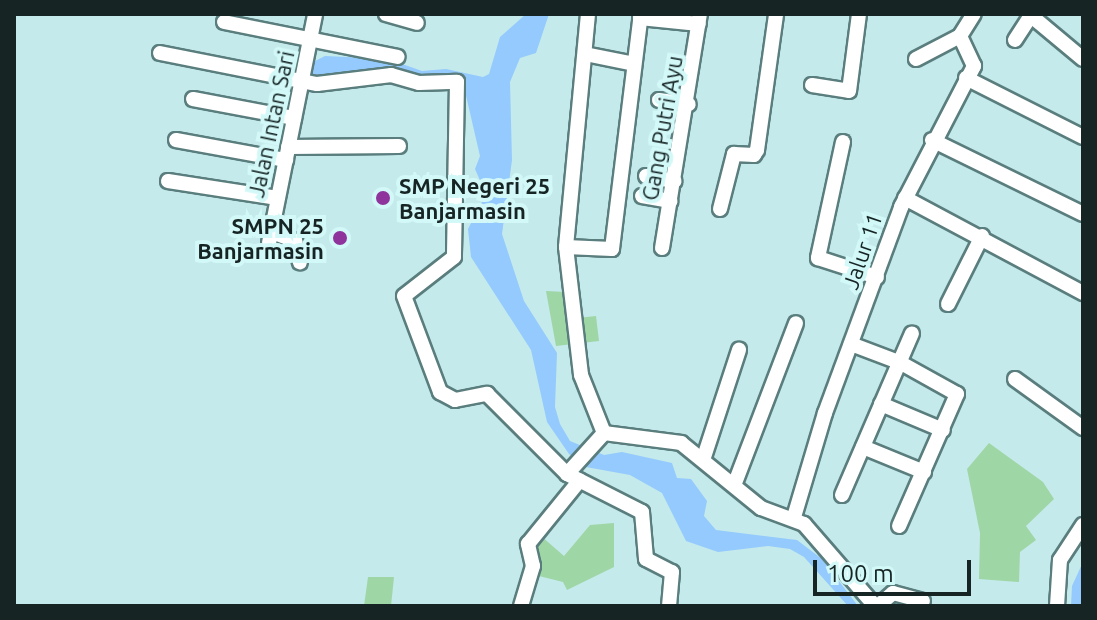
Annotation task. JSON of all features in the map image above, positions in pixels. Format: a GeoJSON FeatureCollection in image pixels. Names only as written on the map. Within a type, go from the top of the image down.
{"type":"FeatureCollection","features":[{"type":"Feature","properties":{"kind":"street","name":"Jalan Intan Sari"},"geometry":{"type":"LineString","coordinates":[[300,262],[295,241],[270,238],[315,14]]}},
{"type":"Feature","properties":{"kind":"street"},"geometry":{"type":"LineString","coordinates":[[386,14],[417,23]]}},
{"type":"Feature","properties":{"kind":"street"},"geometry":{"type":"LineString","coordinates":[[588,14],[566,247],[581,375],[598,438]]}},
{"type":"Feature","properties":{"kind":"street"},"geometry":{"type":"LineString","coordinates":[[720,209],[734,154],[752,155],[758,145],[776,14]]}},
{"type":"Feature","properties":{"kind":"street"},"geometry":{"type":"LineString","coordinates":[[812,85],[849,91],[859,14]]}},
{"type":"Feature","properties":{"kind":"street"},"geometry":{"type":"LineString","coordinates":[[916,59],[960,36],[974,14]]}},
{"type":"Feature","properties":{"kind":"street"},"geometry":{"type":"LineString","coordinates":[[1015,40],[1030,15],[1083,59]]}},
{"type":"Feature","properties":{"kind":"street"},"geometry":{"type":"LineString","coordinates":[[566,247],[612,249],[641,16],[700,19]]}},
{"type":"Feature","properties":{"kind":"street","name":"Gang Putri Ayu"},"geometry":{"type":"LineString","coordinates":[[662,248],[689,104],[700,19]]}},
{"type":"Feature","properties":{"kind":"street"},"geometry":{"type":"LineString","coordinates":[[224,22],[397,57]]}},
{"type":"Feature","properties":{"kind":"street"},"geometry":{"type":"LineString","coordinates":[[960,36],[974,61],[966,78],[1083,137]]}},
{"type":"Feature","properties":{"kind":"street"},"geometry":{"type":"LineString","coordinates":[[160,53],[317,84],[391,75],[419,83],[457,82],[454,257],[407,290],[404,299],[445,398],[487,394],[572,475],[644,514],[645,557],[673,573],[669,606]]}},
{"type":"Feature","properties":{"kind":"street"},"geometry":{"type":"LineString","coordinates":[[585,54],[634,64]]}},
{"type":"Feature","properties":{"kind":"street","name":"Jalur 11"},"geometry":{"type":"LineString","coordinates":[[794,517],[851,344],[905,198],[966,78]]}},
{"type":"Feature","properties":{"kind":"street"},"geometry":{"type":"LineString","coordinates":[[193,99],[294,118]]}},
{"type":"Feature","properties":{"kind":"street"},"geometry":{"type":"LineString","coordinates":[[659,100],[689,104]]}},
{"type":"Feature","properties":{"kind":"street"},"geometry":{"type":"LineString","coordinates":[[176,140],[287,153],[399,146]]}},
{"type":"Feature","properties":{"kind":"street"},"geometry":{"type":"LineString","coordinates":[[932,140],[1083,214]]}},
{"type":"Feature","properties":{"kind":"street"},"geometry":{"type":"LineString","coordinates":[[843,142],[818,258],[877,277]]}},
{"type":"Feature","properties":{"kind":"street"},"geometry":{"type":"LineString","coordinates":[[646,176],[675,181]]}},
{"type":"Feature","properties":{"kind":"street"},"geometry":{"type":"LineString","coordinates":[[168,181],[278,198]]}},
{"type":"Feature","properties":{"kind":"street"},"geometry":{"type":"LineString","coordinates":[[642,196],[671,201]]}},
{"type":"Feature","properties":{"kind":"street"},"geometry":{"type":"LineString","coordinates":[[905,198],[982,236],[1083,293]]}},
{"type":"Feature","properties":{"kind":"street"},"geometry":{"type":"LineString","coordinates":[[948,304],[982,236]]}},
{"type":"Feature","properties":{"kind":"street"},"geometry":{"type":"LineString","coordinates":[[735,483],[796,323]]}},
{"type":"Feature","properties":{"kind":"street"},"geometry":{"type":"LineString","coordinates":[[842,495],[912,333]]}},
{"type":"Feature","properties":{"kind":"street"},"geometry":{"type":"LineString","coordinates":[[851,344],[901,363],[956,390],[943,430],[899,526]]}},
{"type":"Feature","properties":{"kind":"street"},"geometry":{"type":"LineString","coordinates":[[704,457],[739,350]]}},
{"type":"Feature","properties":{"kind":"street"},"geometry":{"type":"LineString","coordinates":[[1015,379],[1083,428]]}},
{"type":"Feature","properties":{"kind":"street"},"geometry":{"type":"LineString","coordinates":[[881,404],[943,430]]}},
{"type":"Feature","properties":{"kind":"street"},"geometry":{"type":"LineString","coordinates":[[521,606],[533,566],[528,544],[598,438]]}},
{"type":"Feature","properties":{"kind":"street"},"geometry":{"type":"LineString","coordinates":[[598,438],[668,438],[704,457],[761,508],[794,517],[838,559],[877,606],[893,593],[923,601]]}},
{"type":"Feature","properties":{"kind":"street"},"geometry":{"type":"LineString","coordinates":[[863,447],[924,472]]}},
{"type":"Feature","properties":{"kind":"street"},"geometry":{"type":"LineString","coordinates":[[1057,606],[1060,560],[1083,525]]}},
{"type":"Feature","properties":{"kind":"green space"},"geometry":{"type":"Polygon","coordinates":[[[546,291],[566,292],[569,319],[596,316],[599,341],[556,346],[546,291]]]}},
{"type":"Feature","properties":{"kind":"green space"},"geometry":{"type":"Polygon","coordinates":[[[989,443],[1043,482],[1054,499],[1026,526],[1036,540],[1020,552],[1019,582],[979,579],[980,533],[967,469],[989,443]]]}},
{"type":"Feature","properties":{"kind":"green space"},"geometry":{"type":"Polygon","coordinates":[[[614,523],[614,567],[567,590],[563,582],[535,575],[530,551],[541,536],[564,556],[590,525],[614,523]]]}},
{"type":"Feature","properties":{"kind":"green space"},"geometry":{"type":"Polygon","coordinates":[[[368,577],[394,577],[391,606],[364,606],[368,577]]]}},
{"type":"Feature","properties":{"kind":"water"},"geometry":{"type":"Polygon","coordinates":[[[526,14],[549,14],[536,53],[520,58],[510,82],[512,160],[502,234],[524,301],[557,353],[555,407],[560,424],[570,441],[604,455],[622,452],[672,463],[677,478],[691,479],[707,501],[704,516],[716,530],[797,540],[822,559],[858,606],[848,606],[804,557],[790,549],[768,546],[718,552],[686,541],[662,493],[630,475],[586,467],[569,454],[547,422],[531,350],[471,257],[468,229],[486,194],[475,169],[480,156],[464,87],[389,70],[308,76],[311,63],[325,56],[388,59],[422,71],[446,69],[483,77],[489,74],[500,37],[526,14]]]}},
{"type":"Feature","properties":{"kind":"water"},"geometry":{"type":"Polygon","coordinates":[[[1083,562],[1083,606],[1071,606],[1072,586],[1083,562]]]}},
{"type":"Feature","properties":{"kind":"place","name":"SMP Negeri 25 Banjarmasin"},"geometry":{"type":"Point","coordinates":[383,198]}},
{"type":"Feature","properties":{"kind":"place","name":"SMPN 25 Banjarmasin"},"geometry":{"type":"Point","coordinates":[340,238]}}]}
